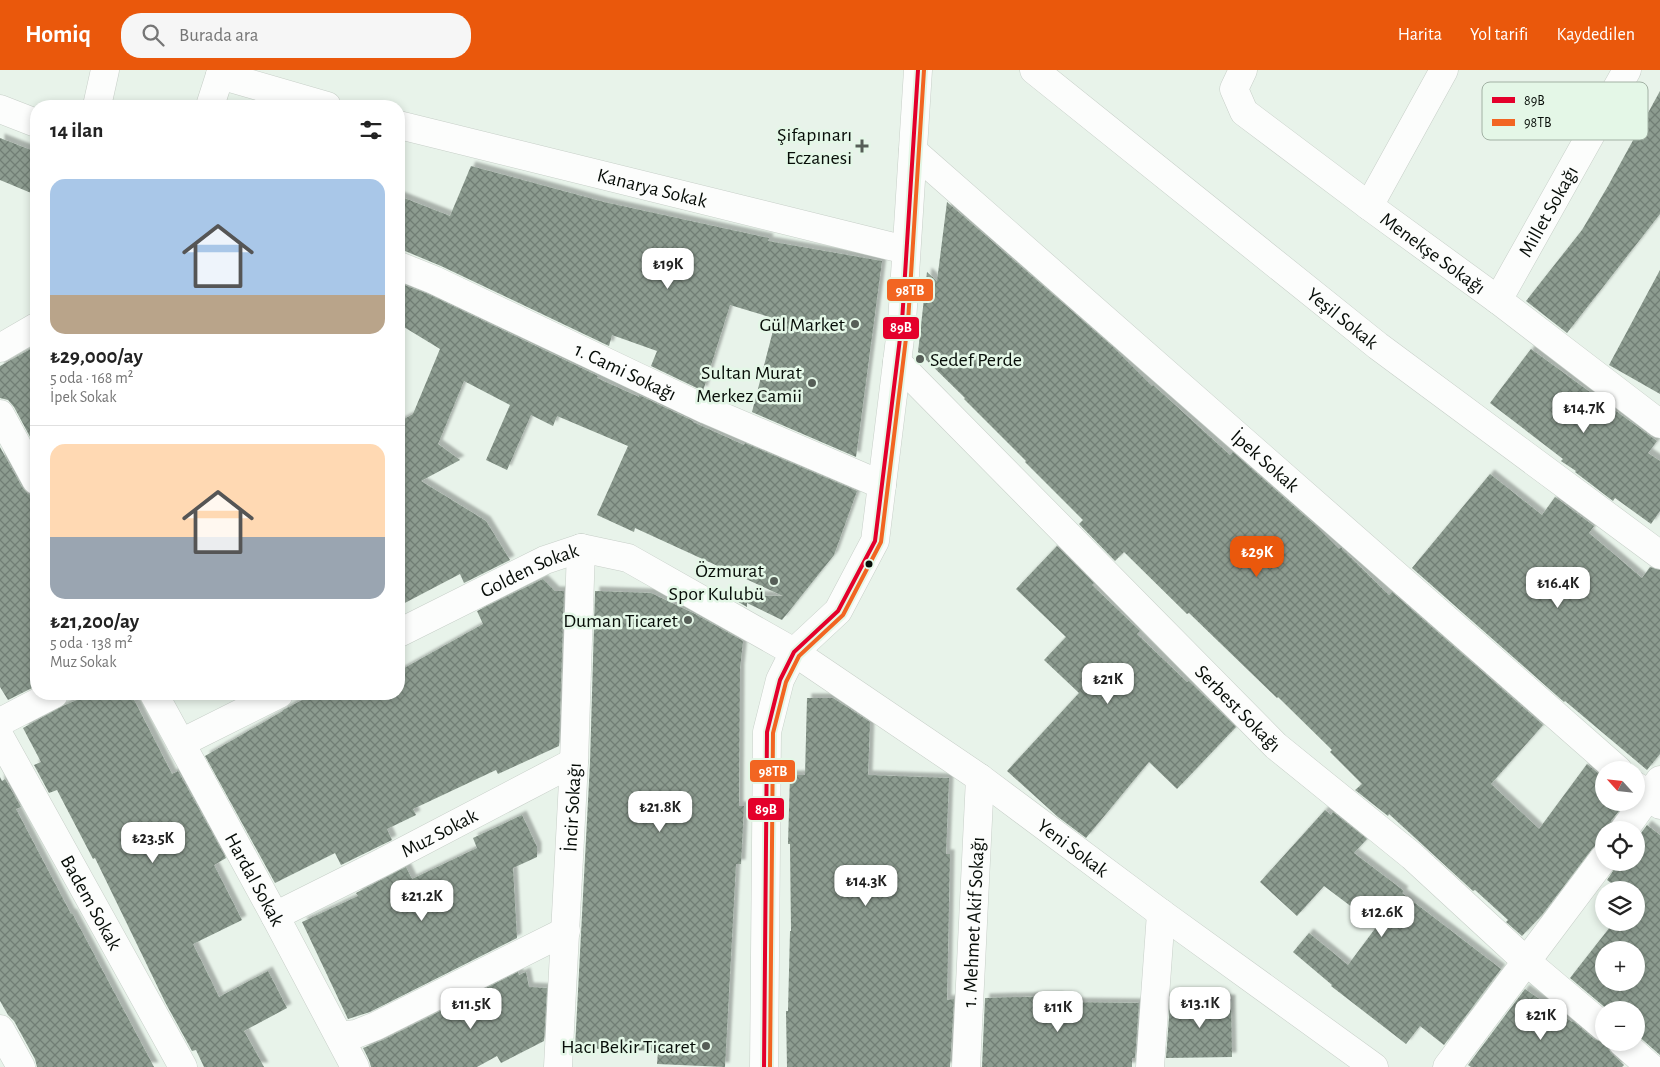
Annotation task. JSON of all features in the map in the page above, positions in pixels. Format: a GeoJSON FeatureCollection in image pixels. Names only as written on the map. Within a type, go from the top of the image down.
{"type":"FeatureCollection","features":[{"type":"Feature","properties":{"kind":"street"},"geometry":{"type":"LineString","coordinates":[[98,100],[105,70]]}},
{"type":"Feature","properties":{"kind":"street"},"geometry":{"type":"LineString","coordinates":[[764,1067],[767,732],[780,680],[794,652],[838,611],[875,541],[902,322],[918,70]]}},
{"type":"Feature","properties":{"kind":"street","name":"Yeşil Sokak"},"geometry":{"type":"LineString","coordinates":[[1034,70],[1378,346],[1660,555]]}},
{"type":"Feature","properties":{"kind":"street","name":"Menekşe Sokağı"},"geometry":{"type":"LineString","coordinates":[[1244,70],[1234,89],[1244,112],[1498,300],[1660,424]]}},
{"type":"Feature","properties":{"kind":"street"},"geometry":{"type":"LineString","coordinates":[[1369,206],[1444,70]]}},
{"type":"Feature","properties":{"kind":"street","name":"Millet Sokağı"},"geometry":{"type":"LineString","coordinates":[[1620,82],[1627,70]]}},
{"type":"Feature","properties":{"kind":"street"},"geometry":{"type":"LineString","coordinates":[[212,100],[221,72],[308,100]]}},
{"type":"Feature","properties":{"kind":"street"},"geometry":{"type":"LineString","coordinates":[[0,109],[30,121]]}},
{"type":"Feature","properties":{"kind":"street","name":"Kanarya Sokak"},"geometry":{"type":"LineString","coordinates":[[405,126],[906,250]]}},
{"type":"Feature","properties":{"kind":"street","name":"Millet Sokağı"},"geometry":{"type":"LineString","coordinates":[[1498,300],[1588,140]]}},
{"type":"Feature","properties":{"kind":"street","name":"İpek Sokak"},"geometry":{"type":"LineString","coordinates":[[913,151],[1608,761]]}},
{"type":"Feature","properties":{"kind":"street","name":"1. Cami Sokağı"},"geometry":{"type":"LineString","coordinates":[[405,268],[434,280],[708,410],[882,485]]}},
{"type":"Feature","properties":{"kind":"street"},"geometry":{"type":"LineString","coordinates":[[0,348],[30,330]]}},
{"type":"Feature","properties":{"kind":"street","name":"Serbest Sokağı"},"geometry":{"type":"LineString","coordinates":[[897,362],[1276,746],[1412,856],[1527,962],[1595,1019]]}},
{"type":"Feature","properties":{"kind":"street"},"geometry":{"type":"LineString","coordinates":[[0,414],[30,469]]}},
{"type":"Feature","properties":{"kind":"street","name":"Golden Sokak"},"geometry":{"type":"LineString","coordinates":[[405,630],[545,560],[581,548],[628,558],[794,652]]}},
{"type":"Feature","properties":{"kind":"street","name":"İncir Sokağı"},"geometry":{"type":"LineString","coordinates":[[558,1067],[574,762],[581,548]]}},
{"type":"Feature","properties":{"kind":"street","name":"Yeni Sokak"},"geometry":{"type":"LineString","coordinates":[[794,652],[980,778],[1162,913],[1348,1058],[1374,1067]]}},
{"type":"Feature","properties":{"kind":"street"},"geometry":{"type":"LineString","coordinates":[[0,722],[42,700]]}},
{"type":"Feature","properties":{"kind":"street","name":"Hardal Sokak"},"geometry":{"type":"LineString","coordinates":[[157,700],[355,1067]]}},
{"type":"Feature","properties":{"kind":"street"},"geometry":{"type":"LineString","coordinates":[[181,743],[267,700]]}},
{"type":"Feature","properties":{"kind":"street","name":"Badem Sokak"},"geometry":{"type":"LineString","coordinates":[[0,737],[183,1067]]}},
{"type":"Feature","properties":{"kind":"street","name":"Muz Sokak"},"geometry":{"type":"LineString","coordinates":[[275,916],[574,762]]}},
{"type":"Feature","properties":{"kind":"street","name":"1. Mehmet Akif Sokağı"},"geometry":{"type":"LineString","coordinates":[[966,1067],[980,778]]}},
{"type":"Feature","properties":{"kind":"street"},"geometry":{"type":"LineString","coordinates":[[1630,821],[1651,792]]}},
{"type":"Feature","properties":{"kind":"street"},"geometry":{"type":"LineString","coordinates":[[1447,1067],[1595,870]]}},
{"type":"Feature","properties":{"kind":"street"},"geometry":{"type":"LineString","coordinates":[[1150,1067],[1162,913]]}},
{"type":"Feature","properties":{"kind":"street"},"geometry":{"type":"LineString","coordinates":[[340,1036],[356,1034],[376,1026],[566,931]]}},
{"type":"Feature","properties":{"kind":"street"},"geometry":{"type":"LineString","coordinates":[[0,1029],[21,1067]]}},
{"type":"Feature","properties":{"kind":"street"},"geometry":{"type":"LineString","coordinates":[[1632,1051],[1650,1067]]}},
{"type":"Feature","properties":{"kind":"building"},"geometry":{"type":"Polygon","coordinates":[[[1660,91],[1660,214],[1567,333],[1526,301],[1582,230],[1633,140],[1648,140],[1648,113],[1660,91]]]}},
{"type":"Feature","properties":{"kind":"building"},"geometry":{"type":"Polygon","coordinates":[[[0,138],[30,150],[30,192],[0,180],[0,138]]]}},
{"type":"Feature","properties":{"kind":"building"},"geometry":{"type":"Polygon","coordinates":[[[471,166],[604,202],[769,238],[768,241],[882,261],[856,457],[752,412],[776,319],[730,305],[703,391],[651,366],[657,351],[612,335],[609,346],[441,266],[405,251],[405,198],[450,216],[471,166]]]}},
{"type":"Feature","properties":{"kind":"building"},"geometry":{"type":"Polygon","coordinates":[[[947,202],[1112,346],[1152,386],[1230,455],[1233,452],[1315,525],[1339,549],[1341,547],[1389,595],[1392,592],[1543,725],[1491,784],[1539,829],[1587,764],[1595,771],[1595,811],[1619,811],[1611,821],[1595,821],[1595,846],[1542,915],[1522,936],[1506,922],[1508,920],[1475,890],[1473,891],[1389,814],[1388,816],[1355,790],[1362,784],[1330,752],[1332,750],[1124,552],[1115,561],[1079,524],[1083,520],[918,352],[927,272],[937,281],[947,202]]]}},
{"type":"Feature","properties":{"kind":"building"},"geometry":{"type":"Polygon","coordinates":[[[1660,270],[1660,394],[1609,365],[1660,270]]]}},
{"type":"Feature","properties":{"kind":"building"},"geometry":{"type":"Polygon","coordinates":[[[405,285],[428,294],[598,376],[597,378],[639,397],[639,395],[693,422],[857,491],[834,555],[782,620],[747,603],[747,607],[728,595],[783,596],[635,528],[634,532],[597,515],[628,446],[557,416],[553,426],[531,415],[507,470],[486,460],[510,405],[464,381],[438,444],[460,460],[421,481],[486,521],[510,560],[464,583],[460,574],[405,603],[405,419],[413,414],[440,349],[405,328],[405,285]]]}},
{"type":"Feature","properties":{"kind":"building"},"geometry":{"type":"Polygon","coordinates":[[[30,349],[30,437],[14,407],[8,400],[0,398],[0,366],[30,349]]]}},
{"type":"Feature","properties":{"kind":"building"},"geometry":{"type":"Polygon","coordinates":[[[1531,349],[1657,441],[1648,453],[1660,461],[1660,511],[1651,524],[1615,498],[1613,501],[1561,461],[1563,459],[1490,403],[1531,349]]]}},
{"type":"Feature","properties":{"kind":"building"},"geometry":{"type":"Polygon","coordinates":[[[0,447],[22,487],[30,494],[30,689],[8,700],[0,687],[0,447]]]}},
{"type":"Feature","properties":{"kind":"building"},"geometry":{"type":"Polygon","coordinates":[[[1490,474],[1542,515],[1555,497],[1594,526],[1589,533],[1642,578],[1650,567],[1660,570],[1660,754],[1647,770],[1645,768],[1645,761],[1636,761],[1564,702],[1412,568],[1490,474]]]}},
{"type":"Feature","properties":{"kind":"building"},"geometry":{"type":"Polygon","coordinates":[[[1057,546],[1094,583],[1092,585],[1140,631],[1137,634],[1236,727],[1177,789],[1149,762],[1086,838],[1058,817],[1007,771],[1079,693],[1044,660],[1066,637],[1016,589],[1057,546]]]}},
{"type":"Feature","properties":{"kind":"building"},"geometry":{"type":"Polygon","coordinates":[[[543,579],[555,591],[564,591],[559,746],[498,774],[496,770],[413,809],[416,815],[387,829],[392,840],[341,865],[335,853],[275,883],[205,756],[302,700],[405,700],[405,668],[483,624],[477,611],[543,579]]]}},
{"type":"Feature","properties":{"kind":"building"},"geometry":{"type":"Polygon","coordinates":[[[595,591],[651,593],[695,614],[743,641],[740,669],[739,806],[744,806],[741,864],[736,864],[725,1067],[657,1064],[658,1051],[575,1048],[590,763],[595,591]]]}},
{"type":"Feature","properties":{"kind":"building"},"geometry":{"type":"Polygon","coordinates":[[[807,698],[833,698],[870,722],[868,775],[949,778],[946,854],[950,854],[947,1000],[954,999],[950,1067],[787,1067],[786,1011],[788,1011],[791,931],[790,844],[788,844],[790,775],[805,775],[807,698]]]}},
{"type":"Feature","properties":{"kind":"building"},"geometry":{"type":"Polygon","coordinates":[[[77,700],[134,700],[172,774],[178,771],[226,858],[214,865],[242,920],[193,944],[219,997],[268,971],[287,1008],[244,1031],[264,1067],[204,1067],[196,1050],[192,1051],[165,1002],[95,858],[93,859],[57,790],[49,793],[34,765],[41,762],[23,728],[77,700]]]}},
{"type":"Feature","properties":{"kind":"building"},"geometry":{"type":"Polygon","coordinates":[[[0,777],[2,781],[5,779],[21,807],[16,809],[154,1067],[37,1067],[35,1059],[14,1021],[0,1001],[0,777]]]}},
{"type":"Feature","properties":{"kind":"building"},"geometry":{"type":"Polygon","coordinates":[[[1325,810],[1331,815],[1333,812],[1367,839],[1354,853],[1404,891],[1402,893],[1501,969],[1444,1045],[1420,1026],[1406,1044],[1331,986],[1293,952],[1309,933],[1348,965],[1377,926],[1324,886],[1297,916],[1260,882],[1325,810]]]}},
{"type":"Feature","properties":{"kind":"building"},"geometry":{"type":"Polygon","coordinates":[[[522,815],[537,847],[537,857],[513,868],[517,938],[370,1012],[348,1019],[302,922],[358,896],[356,893],[406,867],[412,879],[477,848],[473,838],[522,815]]]}},
{"type":"Feature","properties":{"kind":"building"},"geometry":{"type":"Polygon","coordinates":[[[1647,825],[1660,835],[1660,1055],[1645,1042],[1645,1001],[1597,1001],[1570,978],[1595,946],[1595,991],[1645,991],[1645,941],[1599,941],[1607,931],[1645,931],[1645,881],[1607,880],[1613,871],[1645,871],[1645,828],[1647,825]]]}},
{"type":"Feature","properties":{"kind":"building"},"geometry":{"type":"Polygon","coordinates":[[[518,972],[519,975],[526,972],[529,987],[547,988],[544,1041],[501,1063],[497,1056],[477,1067],[371,1067],[363,1048],[383,1040],[518,972]]]}},
{"type":"Feature","properties":{"kind":"building"},"geometry":{"type":"Polygon","coordinates":[[[1525,989],[1573,1021],[1595,1039],[1595,1051],[1610,1051],[1624,1065],[1622,1067],[1471,1067],[1468,1065],[1525,989]]]}},
{"type":"Feature","properties":{"kind":"building"},"geometry":{"type":"Polygon","coordinates":[[[1059,996],[1059,1002],[1139,1003],[1135,1058],[1132,1058],[1132,1067],[982,1067],[985,998],[1059,996]]]}},
{"type":"Feature","properties":{"kind":"building"},"geometry":{"type":"Polygon","coordinates":[[[1174,999],[1231,999],[1232,1057],[1166,1058],[1170,1003],[1174,1003],[1174,999]]]}},
{"type":"Feature","properties":{"kind":"transit line","name":"89B"},"geometry":{"type":"LineString","coordinates":[[764,1067],[767,732],[780,680],[794,652],[838,611],[875,541],[902,322],[918,70]]}},
{"type":"Feature","properties":{"kind":"transit line","name":"98TB"},"geometry":{"type":"LineString","coordinates":[[770,1067],[773,733],[786,682],[799,656],[843,615],[881,542],[908,322],[924,70]]}},
{"type":"Feature","properties":{"kind":"place","name":"Şifapınarı Eczanesi"},"geometry":{"type":"Point","coordinates":[862,146]}},
{"type":"Feature","properties":{"kind":"place","name":"Gül Market"},"geometry":{"type":"Point","coordinates":[855,324]}},
{"type":"Feature","properties":{"kind":"place","name":"Sedef Perde"},"geometry":{"type":"Point","coordinates":[920,359]}},
{"type":"Feature","properties":{"kind":"place","name":"Sultan Murat Merkez Camii"},"geometry":{"type":"Point","coordinates":[812,383]}},
{"type":"Feature","properties":{"kind":"place","name":"Özmurat Spor Kulubü"},"geometry":{"type":"Point","coordinates":[774,581]}},
{"type":"Feature","properties":{"kind":"place","name":"Duman Ticaret"},"geometry":{"type":"Point","coordinates":[688,620]}},
{"type":"Feature","properties":{"kind":"place","name":"Hacı Bekir Ticaret"},"geometry":{"type":"Point","coordinates":[706,1046]}}]}
